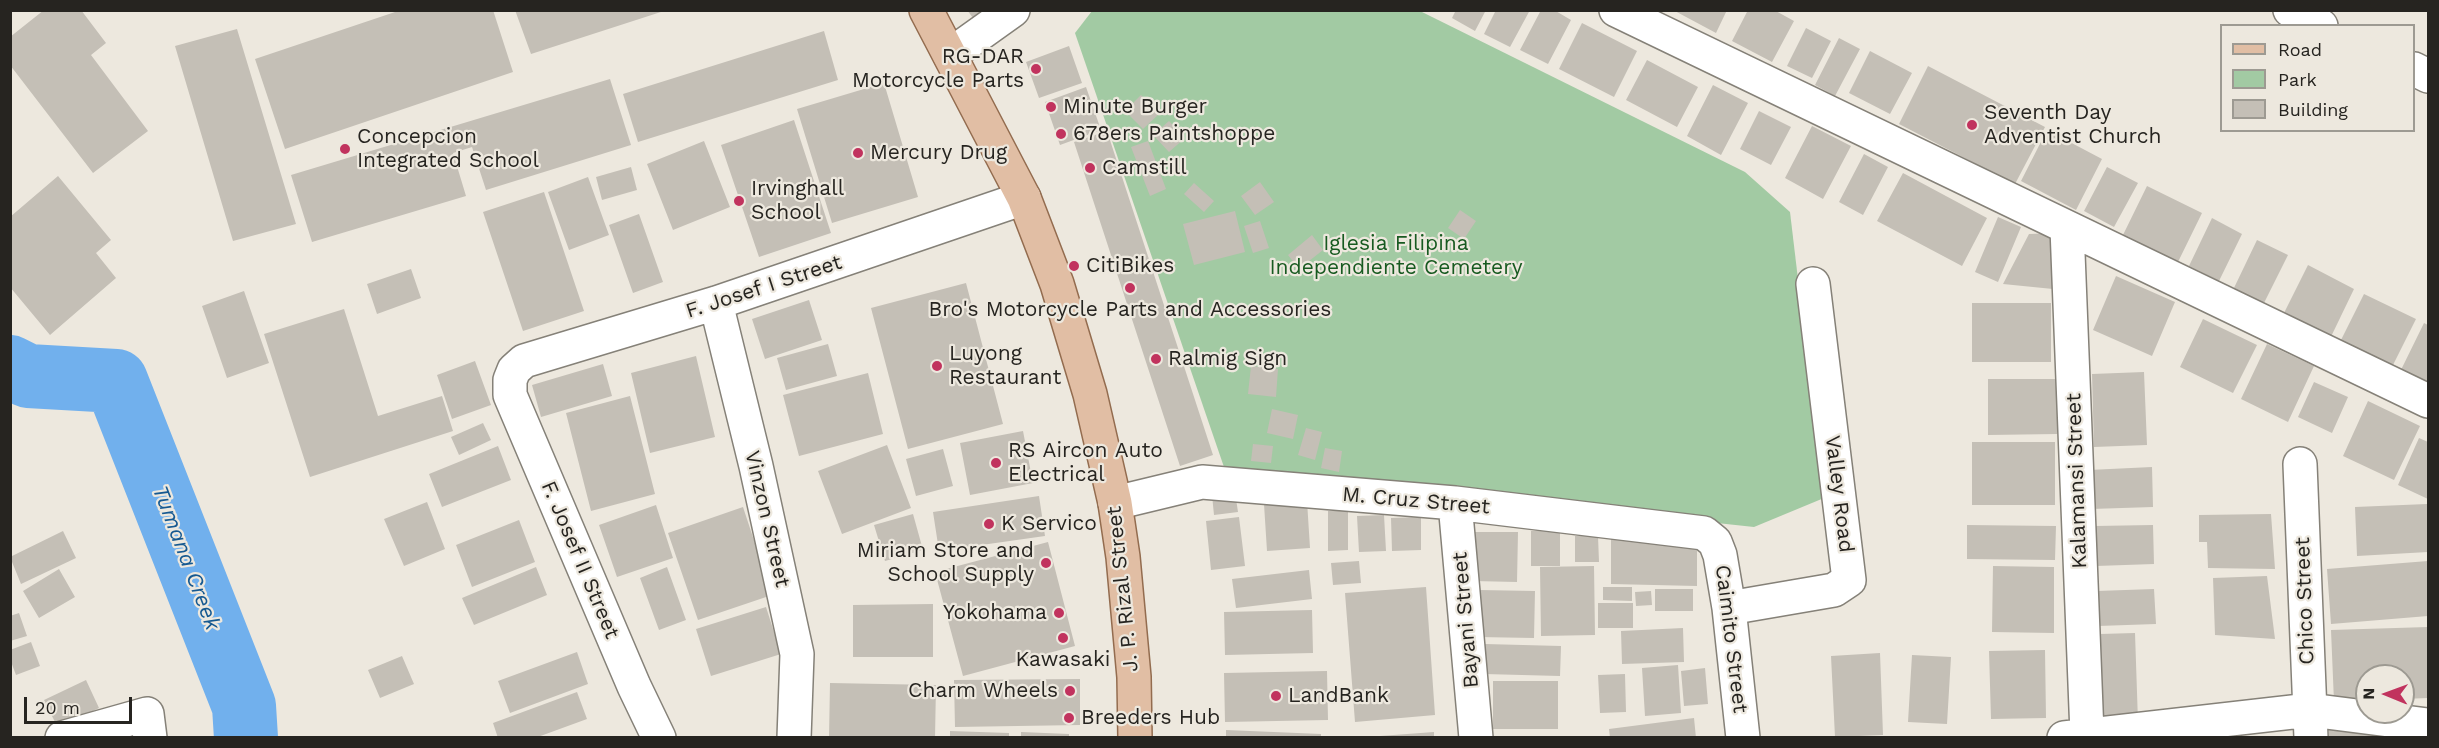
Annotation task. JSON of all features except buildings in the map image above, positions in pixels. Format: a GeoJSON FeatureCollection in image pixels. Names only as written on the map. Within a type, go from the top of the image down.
{"type":"FeatureCollection","features":[{"type":"Feature","properties":{"kind":"main road","name":"J. P. Rizal Street"},"geometry":{"type":"LineString","coordinates":[[926,10],[1024,198],[1057,284],[1090,394],[1115,504],[1123,557],[1134,677],[1135,738]]}},
{"type":"Feature","properties":{"kind":"street"},"geometry":{"type":"LineString","coordinates":[[950,55],[1013,10]]}},
{"type":"Feature","properties":{"kind":"street"},"geometry":{"type":"LineString","coordinates":[[1616,10],[2428,401]]}},
{"type":"Feature","properties":{"kind":"street"},"geometry":{"type":"LineString","coordinates":[[2290,10],[2317,24]]}},
{"type":"Feature","properties":{"kind":"street","name":"F. Josef I Street"},"geometry":{"type":"LineString","coordinates":[[510,380],[514,370],[524,361],[716,303],[1024,198]]}},
{"type":"Feature","properties":{"kind":"street","name":"Kalamansi Street"},"geometry":{"type":"LineString","coordinates":[[2067,228],[2075,736]]}},
{"type":"Feature","properties":{"kind":"street","name":"Valley Road"},"geometry":{"type":"LineString","coordinates":[[1729,608],[1834,590],[1849,580],[1813,284]]}},
{"type":"Feature","properties":{"kind":"street","name":"Vinzon Street"},"geometry":{"type":"LineString","coordinates":[[716,303],[756,466],[797,654],[794,738]]}},
{"type":"Feature","properties":{"kind":"street","name":"F. Josef II Street"},"geometry":{"type":"LineString","coordinates":[[510,380],[510,395],[634,686],[659,738]]}},
{"type":"Feature","properties":{"kind":"street","name":"Chico Street"},"geometry":{"type":"LineString","coordinates":[[2300,464],[2311,724]]}},
{"type":"Feature","properties":{"kind":"street","name":"M. Cruz Street"},"geometry":{"type":"LineString","coordinates":[[1115,504],[1202,482],[1455,503],[1704,533],[1715,542]]}},
{"type":"Feature","properties":{"kind":"street","name":"Bayani Street"},"geometry":{"type":"LineString","coordinates":[[1455,503],[1476,738]]}},
{"type":"Feature","properties":{"kind":"street","name":"Caimito Street"},"geometry":{"type":"LineString","coordinates":[[1715,542],[1720,555],[1729,608],[1743,738]]}},
{"type":"Feature","properties":{"kind":"street"},"geometry":{"type":"LineString","coordinates":[[2075,736],[2311,724],[2428,725]]}},
{"type":"Feature","properties":{"kind":"street"},"geometry":{"type":"LineString","coordinates":[[62,738],[149,726]]}},
{"type":"Feature","properties":{"kind":"green space","name":"Iglesia Filipina Independiente Cemetery"},"geometry":{"type":"Polygon","coordinates":[[[1092,11],[1420,11],[1745,172],[1790,212],[1824,498],[1754,527],[1225,470],[1075,33],[1092,11]]]}},
{"type":"Feature","properties":{"kind":"waterway","name":"Tumana Creek"},"geometry":{"type":"LineString","coordinates":[[10,367],[28,376],[116,381],[244,706],[246,738]]}},
{"type":"Feature","properties":{"kind":"place","name":"RG-DAR Motorcycle Parts"},"geometry":{"type":"Point","coordinates":[1036,69]}},
{"type":"Feature","properties":{"kind":"place","name":"Minute Burger"},"geometry":{"type":"Point","coordinates":[1051,107]}},
{"type":"Feature","properties":{"kind":"place","name":"Seventh Day Adventist Church"},"geometry":{"type":"Point","coordinates":[1972,125]}},
{"type":"Feature","properties":{"kind":"place","name":"678ers Paintshoppe"},"geometry":{"type":"Point","coordinates":[1061,134]}},
{"type":"Feature","properties":{"kind":"place","name":"Concepcion Integrated School"},"geometry":{"type":"Point","coordinates":[345,149]}},
{"type":"Feature","properties":{"kind":"place","name":"Mercury Drug"},"geometry":{"type":"Point","coordinates":[858,153]}},
{"type":"Feature","properties":{"kind":"place","name":"Camstill"},"geometry":{"type":"Point","coordinates":[1090,168]}},
{"type":"Feature","properties":{"kind":"place","name":"Irvinghall School"},"geometry":{"type":"Point","coordinates":[739,201]}},
{"type":"Feature","properties":{"kind":"place","name":"CitiBikes"},"geometry":{"type":"Point","coordinates":[1074,266]}},
{"type":"Feature","properties":{"kind":"place","name":"Bro's Motorcycle Parts and Accessories"},"geometry":{"type":"Point","coordinates":[1130,288]}},
{"type":"Feature","properties":{"kind":"place","name":"Ralmig Sign"},"geometry":{"type":"Point","coordinates":[1156,359]}},
{"type":"Feature","properties":{"kind":"place","name":"Luyong Restaurant"},"geometry":{"type":"Point","coordinates":[937,366]}},
{"type":"Feature","properties":{"kind":"place","name":"RS Aircon Auto Electrical"},"geometry":{"type":"Point","coordinates":[996,463]}},
{"type":"Feature","properties":{"kind":"place","name":"K Servico"},"geometry":{"type":"Point","coordinates":[989,524]}},
{"type":"Feature","properties":{"kind":"place","name":"Miriam Store and School Supply"},"geometry":{"type":"Point","coordinates":[1046,563]}},
{"type":"Feature","properties":{"kind":"place","name":"Yokohama"},"geometry":{"type":"Point","coordinates":[1059,613]}},
{"type":"Feature","properties":{"kind":"place","name":"Kawasaki"},"geometry":{"type":"Point","coordinates":[1063,638]}},
{"type":"Feature","properties":{"kind":"place","name":"Charm Wheels"},"geometry":{"type":"Point","coordinates":[1070,691]}},
{"type":"Feature","properties":{"kind":"place","name":"LandBank"},"geometry":{"type":"Point","coordinates":[1276,696]}},
{"type":"Feature","properties":{"kind":"place","name":"Breeders Hub"},"geometry":{"type":"Point","coordinates":[1069,718]}}]}
